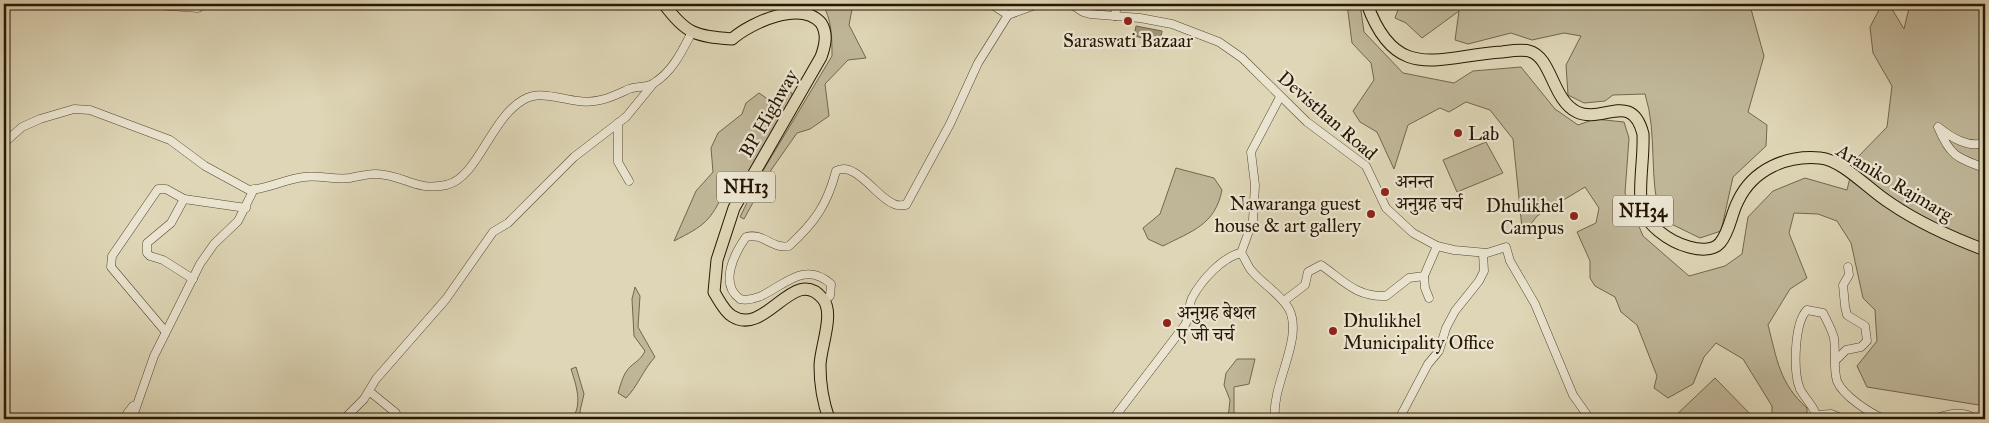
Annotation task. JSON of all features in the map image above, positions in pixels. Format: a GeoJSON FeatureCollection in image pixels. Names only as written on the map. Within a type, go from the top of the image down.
{"type":"FeatureCollection","features":[{"type":"Feature","properties":{"kind":"highway"},"geometry":{"type":"LineString","coordinates":[[664,4],[685,30],[692,32]]}},
{"type":"Feature","properties":{"kind":"highway","name":"Araniko Rajmarg"},"geometry":{"type":"LineString","coordinates":[[1367,4],[1385,39],[1408,58],[1434,62],[1495,52],[1528,51],[1538,56],[1543,62],[1560,96],[1566,105],[1575,111],[1585,114],[1621,110],[1634,116],[1643,134],[1642,209],[1654,225],[1673,242],[1703,250],[1714,248],[1725,236],[1738,201],[1745,189],[1768,167],[1792,160],[1821,158],[1836,163],[1904,212],[1963,242],[1985,250]]}},
{"type":"Feature","properties":{"kind":"highway","name":"BP Highway"},"geometry":{"type":"LineString","coordinates":[[692,32],[732,39],[750,24],[793,8],[807,10],[818,18],[823,26],[826,38],[821,57],[734,208],[717,260],[714,292],[731,316],[746,321],[754,319],[770,310],[794,291],[809,290],[824,300]]}},
{"type":"Feature","properties":{"kind":"highway"},"geometry":{"type":"LineString","coordinates":[[824,300],[828,309],[820,374],[822,397],[829,419]]}},
{"type":"Feature","properties":{"kind":"street"},"geometry":{"type":"LineString","coordinates":[[142,4],[198,8],[204,4]]}},
{"type":"Feature","properties":{"kind":"street"},"geometry":{"type":"LineString","coordinates":[[991,4],[1008,15]]}},
{"type":"Feature","properties":{"kind":"street"},"geometry":{"type":"LineString","coordinates":[[824,300],[830,296],[831,284],[821,277],[808,275],[788,279],[753,300],[740,299],[732,292],[730,276],[739,246],[746,237],[755,236],[783,248],[790,246],[820,212],[829,197],[836,171],[840,169],[850,170],[894,204],[906,205],[950,124],[978,63],[1008,15],[1038,4]]}},
{"type":"Feature","properties":{"kind":"street","name":"Devisthan Road"},"geometry":{"type":"LineString","coordinates":[[1071,4],[1083,12],[1172,24],[1208,36],[1242,58],[1280,97],[1334,143],[1356,156],[1366,166],[1386,208],[1414,233],[1437,246],[1483,253],[1506,247],[1510,261],[1535,304],[1573,395],[1590,419]]}},
{"type":"Feature","properties":{"kind":"street"},"geometry":{"type":"LineString","coordinates":[[1115,16],[1117,4]]}},
{"type":"Feature","properties":{"kind":"street"},"geometry":{"type":"LineString","coordinates":[[344,419],[355,416],[376,379],[446,299],[493,232],[508,223],[574,157],[609,132],[633,110],[653,84],[677,62],[692,32]]}},
{"type":"Feature","properties":{"kind":"street"},"geometry":{"type":"LineString","coordinates":[[4,143],[22,127],[40,120],[74,109],[90,110],[170,140],[205,166],[249,190],[304,177],[349,178],[365,174],[391,176],[415,186],[432,187],[456,182],[474,164],[493,130],[523,99],[539,95],[578,101],[601,101],[632,88],[653,84]]}},
{"type":"Feature","properties":{"kind":"street"},"geometry":{"type":"LineString","coordinates":[[1113,419],[1185,325],[1189,318],[1192,299],[1206,278],[1222,263],[1241,253],[1253,220],[1255,185],[1251,152],[1280,97]]}},
{"type":"Feature","properties":{"kind":"street"},"geometry":{"type":"LineString","coordinates":[[618,122],[618,162],[629,181]]}},
{"type":"Feature","properties":{"kind":"street"},"geometry":{"type":"LineString","coordinates":[[1985,143],[1975,146],[1950,137],[1938,127],[1947,148],[1966,161],[1985,168]]}},
{"type":"Feature","properties":{"kind":"street"},"geometry":{"type":"LineString","coordinates":[[165,331],[111,267],[112,256],[158,189],[166,189],[184,199],[246,208]]}},
{"type":"Feature","properties":{"kind":"street"},"geometry":{"type":"LineString","coordinates":[[132,419],[165,331],[176,315],[205,255],[238,221],[254,189]]}},
{"type":"Feature","properties":{"kind":"street"},"geometry":{"type":"LineString","coordinates":[[184,199],[171,223],[147,243],[147,250],[150,256],[163,260],[193,279]]}},
{"type":"Feature","properties":{"kind":"street"},"geometry":{"type":"LineString","coordinates":[[1429,298],[1425,288],[1424,276],[1437,246]]}},
{"type":"Feature","properties":{"kind":"street"},"geometry":{"type":"LineString","coordinates":[[1241,253],[1251,270],[1284,301],[1290,311],[1294,328],[1277,387],[1274,419]]}},
{"type":"Feature","properties":{"kind":"street"},"geometry":{"type":"LineString","coordinates":[[1399,419],[1428,364],[1439,352],[1446,328],[1455,311],[1479,281],[1484,271],[1483,253]]}},
{"type":"Feature","properties":{"kind":"street"},"geometry":{"type":"LineString","coordinates":[[1284,301],[1305,285],[1308,272],[1322,266],[1347,287],[1379,296],[1386,296],[1409,278],[1424,276]]}},
{"type":"Feature","properties":{"kind":"street"},"geometry":{"type":"LineString","coordinates":[[1835,361],[1846,350],[1861,347],[1867,341],[1868,336],[1866,326],[1848,315],[1845,306],[1843,285],[1848,275],[1848,267]]}},
{"type":"Feature","properties":{"kind":"street"},"geometry":{"type":"LineString","coordinates":[[1843,419],[1831,414],[1817,417],[1800,389],[1797,377],[1798,329],[1802,316],[1807,310],[1824,313],[1834,337],[1838,381],[1846,394],[1861,404],[1866,411],[1884,419]]}},
{"type":"Feature","properties":{"kind":"street"},"geometry":{"type":"LineString","coordinates":[[369,391],[392,408],[396,413],[396,419]]}},
{"type":"Feature","properties":{"kind":"street"},"geometry":{"type":"LineString","coordinates":[[123,419],[139,398]]}},
{"type":"Feature","properties":{"kind":"street"},"geometry":{"type":"LineString","coordinates":[[1933,419],[1954,412],[1975,419]]}},
{"type":"Feature","properties":{"kind":"shaded area"},"geometry":{"type":"Polygon","coordinates":[[[822,4],[853,4],[849,25],[866,58],[848,60],[825,84],[829,116],[810,129],[797,133],[769,173],[744,219],[740,217],[761,174],[832,56],[830,22],[822,4]]]}},
{"type":"Feature","properties":{"kind":"shaded area"},"geometry":{"type":"Polygon","coordinates":[[[1347,4],[1360,4],[1364,32],[1403,73],[1454,83],[1473,71],[1521,67],[1555,109],[1578,125],[1595,119],[1624,122],[1629,138],[1625,193],[1643,236],[1689,276],[1725,266],[1742,254],[1748,217],[1773,191],[1805,178],[1847,190],[1854,161],[1887,127],[1892,86],[1873,53],[1870,27],[1880,8],[1889,4],[1904,29],[1910,4],[1985,4],[1985,406],[1867,387],[1857,366],[1877,341],[1875,310],[1863,298],[1851,243],[1837,221],[1818,214],[1794,213],[1789,233],[1807,278],[1790,289],[1768,325],[1780,370],[1790,389],[1807,408],[1807,419],[1772,419],[1772,406],[1743,359],[1716,343],[1704,357],[1693,384],[1668,398],[1654,388],[1657,376],[1637,325],[1621,312],[1615,297],[1595,286],[1590,278],[1590,261],[1577,232],[1596,223],[1599,208],[1585,187],[1537,216],[1527,229],[1522,228],[1513,139],[1490,110],[1466,102],[1449,112],[1440,108],[1408,125],[1394,169],[1377,132],[1360,122],[1353,111],[1374,80],[1371,63],[1352,43],[1347,4]]]}},
{"type":"Feature","properties":{"kind":"shaded area"},"geometry":{"type":"Polygon","coordinates":[[[1381,4],[1768,4],[1751,9],[1764,56],[1748,112],[1767,125],[1766,146],[1733,177],[1721,231],[1700,238],[1661,219],[1655,188],[1649,109],[1645,94],[1613,95],[1605,101],[1584,103],[1568,95],[1566,65],[1581,36],[1564,33],[1532,40],[1511,33],[1468,44],[1455,40],[1459,11],[1422,38],[1406,23],[1395,18],[1399,7],[1382,6],[1381,4]]]}},
{"type":"Feature","properties":{"kind":"shaded area"},"geometry":{"type":"Polygon","coordinates":[[[1136,26],[1162,31],[1160,42],[1134,36],[1136,26]]]}},
{"type":"Feature","properties":{"kind":"shaded area"},"geometry":{"type":"Polygon","coordinates":[[[787,91],[792,93],[792,100],[744,182],[732,189],[725,190],[706,222],[674,241],[696,191],[713,172],[711,148],[718,133],[742,114],[746,103],[759,93],[769,100],[778,100],[787,91]]]}},
{"type":"Feature","properties":{"kind":"shaded area"},"geometry":{"type":"Polygon","coordinates":[[[1486,142],[1503,173],[1457,192],[1443,160],[1486,142]]]}},
{"type":"Feature","properties":{"kind":"shaded area"},"geometry":{"type":"Polygon","coordinates":[[[1176,168],[1214,178],[1222,190],[1214,211],[1201,226],[1163,246],[1148,239],[1143,228],[1160,214],[1176,168]]]}},
{"type":"Feature","properties":{"kind":"shaded area"},"geometry":{"type":"Polygon","coordinates":[[[635,287],[640,296],[638,327],[655,357],[626,398],[618,393],[623,379],[628,369],[645,351],[634,336],[632,299],[635,287]]]}},
{"type":"Feature","properties":{"kind":"shaded area"},"geometry":{"type":"Polygon","coordinates":[[[1237,359],[1255,359],[1249,384],[1234,387],[1234,419],[1228,419],[1230,400],[1224,385],[1226,373],[1237,359]]]}},
{"type":"Feature","properties":{"kind":"shaded area"},"geometry":{"type":"Polygon","coordinates":[[[576,367],[584,394],[580,411],[581,419],[572,419],[578,401],[571,369],[576,367]]]}},
{"type":"Feature","properties":{"kind":"shaded area"},"geometry":{"type":"Polygon","coordinates":[[[1715,378],[1755,419],[1672,419],[1715,378]]]}},
{"type":"Feature","properties":{"kind":"place","name":"Saraswati Bazaar"},"geometry":{"type":"Point","coordinates":[1128,21]}},
{"type":"Feature","properties":{"kind":"place","name":"Lab"},"geometry":{"type":"Point","coordinates":[1458,133]}},
{"type":"Feature","properties":{"kind":"place","name":"अनन्त अनुग्रह चर्च"},"geometry":{"type":"Point","coordinates":[1385,192]}},
{"type":"Feature","properties":{"kind":"place","name":"Nawaranga guest house & art gallery"},"geometry":{"type":"Point","coordinates":[1371,214]}},
{"type":"Feature","properties":{"kind":"place","name":"Dhulikhel Campus"},"geometry":{"type":"Point","coordinates":[1574,216]}},
{"type":"Feature","properties":{"kind":"place","name":"अनुग्रह बेथल ए जी चर्च"},"geometry":{"type":"Point","coordinates":[1167,323]}},
{"type":"Feature","properties":{"kind":"place","name":"Dhulikhel Municipality Office"},"geometry":{"type":"Point","coordinates":[1333,331]}}]}
